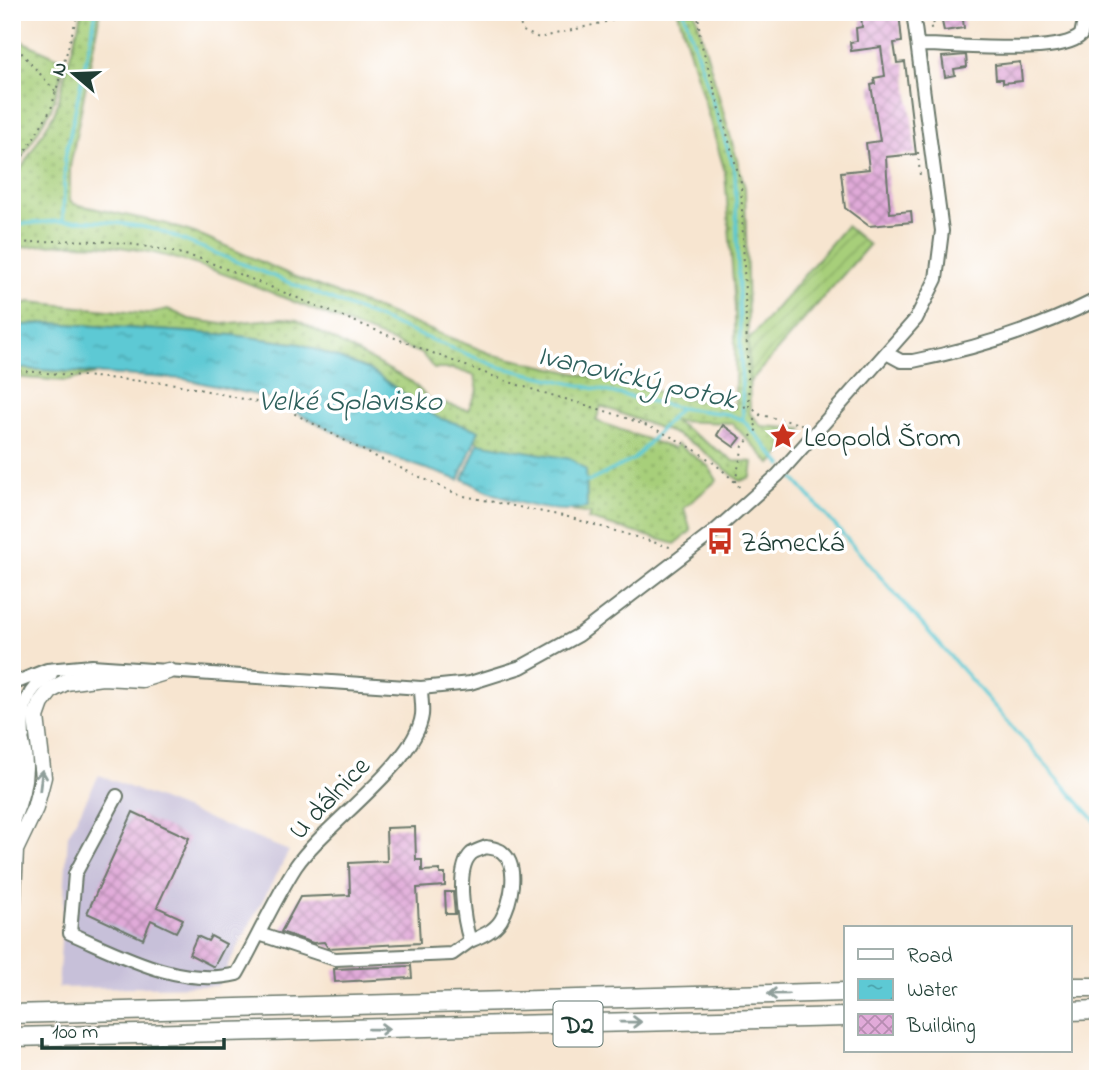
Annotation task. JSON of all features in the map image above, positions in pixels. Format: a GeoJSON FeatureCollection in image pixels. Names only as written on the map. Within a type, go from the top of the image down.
{"type":"FeatureCollection","features":[{"type":"Feature","properties":{"kind":"highway"},"geometry":{"type":"LineString","coordinates":[[1072,987],[1098,987]]}},
{"type":"Feature","properties":{"kind":"highway","name":"D2"},"geometry":{"type":"LineString","coordinates":[[12,1014],[844,992]]}},
{"type":"Feature","properties":{"kind":"highway"},"geometry":{"type":"LineString","coordinates":[[1072,1011],[1098,1010]]}},
{"type":"Feature","properties":{"kind":"highway","name":"D2"},"geometry":{"type":"LineString","coordinates":[[12,1037],[844,1017]]}},
{"type":"Feature","properties":{"kind":"main road"},"geometry":{"type":"LineString","coordinates":[[12,916],[15,850],[41,787],[43,761],[36,717],[44,698],[54,688],[76,680],[142,679],[168,671]]}},
{"type":"Feature","properties":{"kind":"main road"},"geometry":{"type":"LineString","coordinates":[[12,718],[23,744],[26,771],[13,816]]}},
{"type":"Feature","properties":{"kind":"street"},"geometry":{"type":"LineString","coordinates":[[12,684],[47,670],[92,666],[421,688],[470,683],[521,667],[579,635],[680,557],[778,475],[888,354],[916,319],[931,293],[941,260],[942,231],[914,12]]}},
{"type":"Feature","properties":{"kind":"street"},"geometry":{"type":"LineString","coordinates":[[918,45],[1030,47],[1064,44],[1081,35],[1086,12]]}},
{"type":"Feature","properties":{"kind":"street"},"geometry":{"type":"LineString","coordinates":[[888,354],[901,361],[913,361],[986,344],[1041,325],[1098,299]]}},
{"type":"Feature","properties":{"kind":"street"},"geometry":{"type":"LineString","coordinates":[[23,744],[22,719],[30,692],[43,679],[64,669]]}},
{"type":"Feature","properties":{"kind":"street","name":"U dálnice"},"geometry":{"type":"LineString","coordinates":[[117,796],[75,874],[70,933],[142,964],[173,972],[215,979],[237,974],[304,857],[325,830],[373,787],[406,748],[422,717],[421,688]]}},
{"type":"Feature","properties":{"kind":"street"},"geometry":{"type":"LineString","coordinates":[[259,934],[335,959],[452,954],[470,941],[488,934],[501,920],[512,891],[510,864],[502,852],[486,847],[471,854],[464,867],[463,917],[470,941]]}},
{"type":"Feature","properties":{"kind":"path"},"geometry":{"type":"LineString","coordinates":[[12,174],[51,110],[78,12]]}},
{"type":"Feature","properties":{"kind":"path"},"geometry":{"type":"LineString","coordinates":[[515,12],[523,31],[539,38],[647,12]]}},
{"type":"Feature","properties":{"kind":"path"},"geometry":{"type":"LineString","coordinates":[[698,12],[703,50],[741,183],[749,406]]}},
{"type":"Feature","properties":{"kind":"path"},"geometry":{"type":"LineString","coordinates":[[916,29],[934,27],[932,12]]}},
{"type":"Feature","properties":{"kind":"path"},"geometry":{"type":"LineString","coordinates":[[12,42],[56,93]]}},
{"type":"Feature","properties":{"kind":"path"},"geometry":{"type":"LineString","coordinates":[[12,244],[106,239],[151,245],[201,259],[500,379],[591,407],[680,440],[735,482],[750,499]]}},
{"type":"Feature","properties":{"kind":"path"},"geometry":{"type":"LineString","coordinates":[[12,370],[176,383],[284,408],[370,454],[459,495],[568,517],[671,546],[680,557]]}},
{"type":"Feature","properties":{"kind":"path"},"geometry":{"type":"LineString","coordinates":[[737,408],[749,406],[761,415],[803,423],[817,434]]}},
{"type":"Feature","properties":{"kind":"path"},"geometry":{"type":"LineString","coordinates":[[735,482],[743,446],[758,428],[753,422],[761,415]]}},
{"type":"Feature","properties":{"kind":"shaded area"},"geometry":{"type":"Polygon","coordinates":[[[99,775],[289,851],[217,986],[58,988],[68,835],[99,775]]]}},
{"type":"Feature","properties":{"kind":"green space"},"geometry":{"type":"Polygon","coordinates":[[[82,12],[100,12],[70,167],[70,200],[74,204],[167,224],[203,236],[293,276],[494,355],[687,398],[735,405],[735,308],[725,172],[678,12],[695,12],[745,188],[750,414],[762,426],[803,429],[771,464],[732,423],[674,421],[734,461],[753,462],[751,477],[740,481],[697,446],[675,434],[601,406],[596,421],[674,449],[677,444],[708,466],[717,480],[684,508],[691,531],[675,544],[588,519],[591,514],[572,511],[587,507],[586,470],[478,443],[475,438],[479,430],[438,418],[370,370],[301,344],[232,335],[51,323],[12,326],[12,305],[31,302],[146,314],[168,309],[189,319],[222,324],[283,318],[297,320],[412,382],[429,399],[468,410],[478,390],[475,376],[455,369],[434,369],[422,354],[248,283],[183,261],[151,252],[84,244],[12,249],[12,184],[55,112],[82,12]]]}},
{"type":"Feature","properties":{"kind":"green space"},"geometry":{"type":"Polygon","coordinates":[[[12,37],[66,61],[51,109],[12,174],[12,113],[18,83],[12,68],[12,37]]]}},
{"type":"Feature","properties":{"kind":"green space"},"geometry":{"type":"Polygon","coordinates":[[[846,226],[869,245],[749,383],[748,341],[846,226]]]}},
{"type":"Feature","properties":{"kind":"green space"},"geometry":{"type":"Polygon","coordinates":[[[12,368],[96,374],[66,381],[12,377],[12,368]]]}},
{"type":"Feature","properties":{"kind":"water","name":"Velké Splavisko"},"geometry":{"type":"Polygon","coordinates":[[[51,323],[232,335],[301,344],[370,370],[438,418],[479,430],[459,480],[376,452],[265,397],[184,379],[12,368],[12,326],[51,323]]]}},
{"type":"Feature","properties":{"kind":"water"},"geometry":{"type":"Polygon","coordinates":[[[478,443],[571,459],[586,470],[587,508],[555,510],[523,504],[463,479],[478,443]]]}},
{"type":"Feature","properties":{"kind":"building"},"geometry":{"type":"Polygon","coordinates":[[[861,12],[899,12],[902,42],[894,43],[897,63],[905,62],[916,154],[886,157],[887,175],[890,213],[911,211],[912,222],[869,226],[845,208],[841,172],[869,169],[866,143],[880,141],[871,85],[875,84],[874,78],[885,76],[881,47],[851,51],[850,42],[857,41],[856,28],[862,27],[861,12]]]}},
{"type":"Feature","properties":{"kind":"building"},"geometry":{"type":"Polygon","coordinates":[[[940,12],[962,12],[964,28],[944,31],[940,12]]]}},
{"type":"Feature","properties":{"kind":"building"},"geometry":{"type":"Polygon","coordinates":[[[966,55],[967,67],[954,69],[955,75],[945,77],[942,57],[966,55]]]}},
{"type":"Feature","properties":{"kind":"building"},"geometry":{"type":"Polygon","coordinates":[[[1020,62],[1022,81],[1003,83],[1003,79],[996,79],[995,65],[1020,62]]]}},
{"type":"Feature","properties":{"kind":"building"},"geometry":{"type":"Polygon","coordinates":[[[723,425],[741,438],[734,447],[717,435],[723,425]]]}},
{"type":"Feature","properties":{"kind":"building"},"geometry":{"type":"Polygon","coordinates":[[[133,812],[189,838],[157,907],[183,919],[176,932],[151,920],[143,939],[87,913],[133,812]]]}},
{"type":"Feature","properties":{"kind":"building"},"geometry":{"type":"Polygon","coordinates":[[[415,827],[416,860],[422,860],[422,871],[440,870],[440,874],[445,874],[445,886],[417,888],[420,943],[328,948],[324,942],[313,943],[281,932],[300,897],[350,895],[349,863],[387,861],[386,828],[415,827]]]}},
{"type":"Feature","properties":{"kind":"building"},"geometry":{"type":"Polygon","coordinates":[[[445,892],[453,892],[455,914],[446,914],[445,892]]]}},
{"type":"Feature","properties":{"kind":"building"},"geometry":{"type":"Polygon","coordinates":[[[197,936],[208,941],[211,936],[226,944],[214,967],[189,954],[197,936]]]}},
{"type":"Feature","properties":{"kind":"building"},"geometry":{"type":"Polygon","coordinates":[[[411,966],[412,978],[335,982],[334,969],[411,966]]]}},
{"type":"Feature","properties":{"kind":"waterway"},"geometry":{"type":"LineString","coordinates":[[63,220],[65,158],[96,12]]}},
{"type":"Feature","properties":{"kind":"waterway"},"geometry":{"type":"LineString","coordinates":[[684,12],[735,172],[743,420]]}},
{"type":"Feature","properties":{"kind":"waterway","name":"Ivanovický potok"},"geometry":{"type":"LineString","coordinates":[[12,225],[85,221],[120,223],[158,230],[499,367],[680,408],[727,414],[743,420],[782,465]]}},
{"type":"Feature","properties":{"kind":"waterway"},"geometry":{"type":"LineString","coordinates":[[581,480],[588,482],[634,459],[680,408]]}},
{"type":"Feature","properties":{"kind":"waterway","name":"Ivanovický potok"},"geometry":{"type":"LineString","coordinates":[[787,471],[1098,824]]}},
{"type":"Feature","properties":{"kind":"place","name":"Leopold Šrom"},"geometry":{"type":"Point","coordinates":[783,436]}},
{"type":"Feature","properties":{"kind":"place","name":"Zámecká"},"geometry":{"type":"Point","coordinates":[720,541]}}]}
